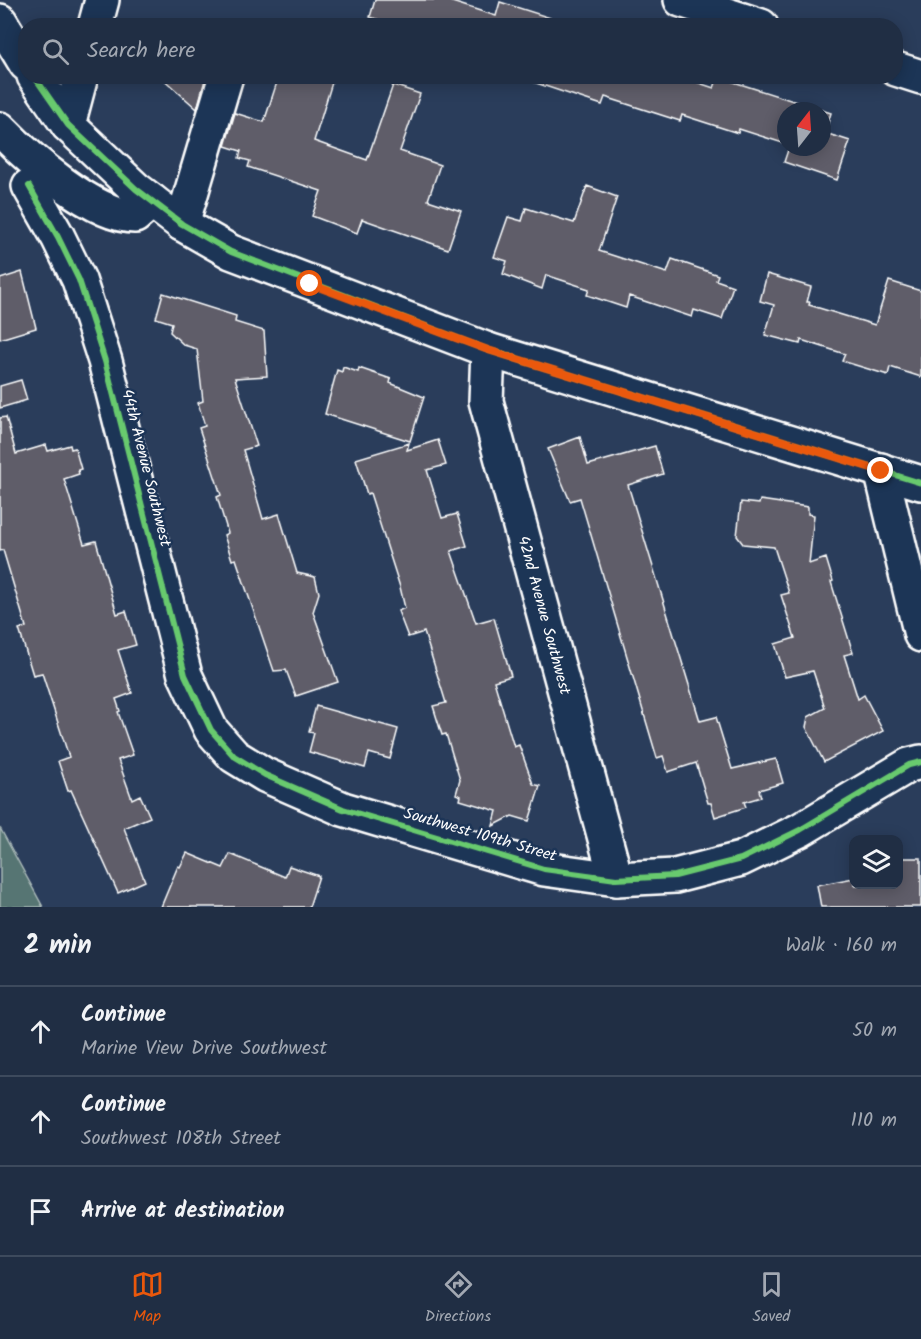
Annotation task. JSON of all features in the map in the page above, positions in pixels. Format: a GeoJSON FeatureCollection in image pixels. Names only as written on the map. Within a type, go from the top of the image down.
{"type":"FeatureCollection","features":[{"type":"Feature","properties":{"kind":"street"},"geometry":{"type":"LineString","coordinates":[[97,18],[102,0]]}},
{"type":"Feature","properties":{"kind":"street"},"geometry":{"type":"LineString","coordinates":[[681,0],[736,18]]}},
{"type":"Feature","properties":{"kind":"street"},"geometry":{"type":"LineString","coordinates":[[0,21],[18,51]]}},
{"type":"Feature","properties":{"kind":"street"},"geometry":{"type":"LineString","coordinates":[[903,71],[921,77]]}},
{"type":"Feature","properties":{"kind":"street"},"geometry":{"type":"LineString","coordinates":[[40,84],[68,124],[152,201],[182,224],[231,252],[488,350],[921,483]]}},
{"type":"Feature","properties":{"kind":"street"},"geometry":{"type":"LineString","coordinates":[[68,124],[79,84]]}},
{"type":"Feature","properties":{"kind":"street"},"geometry":{"type":"LineString","coordinates":[[182,224],[224,84]]}},
{"type":"Feature","properties":{"kind":"street"},"geometry":{"type":"LineString","coordinates":[[0,129],[21,151],[56,178],[106,211],[121,217],[135,216],[152,201]]}},
{"type":"Feature","properties":{"kind":"street","name":"44th Avenue Southwest"},"geometry":{"type":"LineString","coordinates":[[29,186],[79,280],[105,361],[185,675],[211,730],[234,756]]}},
{"type":"Feature","properties":{"kind":"street","name":"42nd Avenue Southwest"},"geometry":{"type":"LineString","coordinates":[[488,350],[486,401],[616,879]]}},
{"type":"Feature","properties":{"kind":"street"},"geometry":{"type":"LineString","coordinates":[[881,471],[921,635]]}},
{"type":"Feature","properties":{"kind":"street","name":"Southwest 109th Street"},"geometry":{"type":"LineString","coordinates":[[234,756],[265,776],[344,809],[544,869],[616,879],[675,876],[741,859],[800,830],[909,765],[921,762]]}},
{"type":"Feature","properties":{"kind":"green space"},"geometry":{"type":"Polygon","coordinates":[[[0,828],[43,907],[0,907],[0,828]]]}},
{"type":"Feature","properties":{"kind":"building"},"geometry":{"type":"Polygon","coordinates":[[[375,0],[446,0],[496,16],[500,2],[551,18],[373,18],[370,17],[375,0]]]}},
{"type":"Feature","properties":{"kind":"building"},"geometry":{"type":"Polygon","coordinates":[[[169,84],[204,84],[197,109],[169,84]]]}},
{"type":"Feature","properties":{"kind":"building"},"geometry":{"type":"Polygon","coordinates":[[[276,84],[332,84],[314,141],[367,160],[393,85],[420,94],[400,151],[440,165],[428,200],[461,211],[448,249],[362,219],[357,233],[312,216],[321,191],[248,167],[250,161],[239,158],[241,151],[225,146],[235,113],[264,122],[276,84]]]}},
{"type":"Feature","properties":{"kind":"building"},"geometry":{"type":"Polygon","coordinates":[[[539,84],[702,84],[714,88],[715,84],[740,84],[796,102],[777,102],[777,141],[739,129],[738,133],[682,115],[680,121],[605,97],[602,105],[539,84]]]}},
{"type":"Feature","properties":{"kind":"building"},"geometry":{"type":"Polygon","coordinates":[[[831,135],[850,141],[837,180],[784,162],[786,156],[831,156],[831,135]]]}},
{"type":"Feature","properties":{"kind":"building"},"geometry":{"type":"Polygon","coordinates":[[[587,186],[617,197],[599,251],[667,273],[672,259],[718,275],[716,280],[733,286],[722,319],[694,310],[692,317],[629,296],[626,308],[587,295],[589,289],[546,275],[542,289],[503,274],[507,261],[494,257],[508,217],[522,221],[526,208],[574,223],[587,186]]]}},
{"type":"Feature","properties":{"kind":"building"},"geometry":{"type":"Polygon","coordinates":[[[22,272],[36,328],[0,339],[0,279],[22,272]]]}},
{"type":"Feature","properties":{"kind":"building"},"geometry":{"type":"Polygon","coordinates":[[[767,274],[811,287],[807,302],[810,302],[809,305],[875,325],[889,281],[921,291],[921,377],[890,367],[888,375],[842,361],[845,354],[801,340],[800,344],[765,335],[774,305],[760,301],[767,274]]]}},
{"type":"Feature","properties":{"kind":"building"},"geometry":{"type":"Polygon","coordinates":[[[163,293],[236,316],[235,322],[264,331],[267,376],[235,378],[257,446],[243,450],[263,519],[279,514],[297,573],[315,577],[319,593],[313,612],[338,682],[296,696],[286,670],[274,671],[236,559],[232,560],[224,535],[228,533],[217,497],[221,495],[199,428],[205,426],[198,403],[203,401],[197,349],[184,345],[170,332],[172,323],[156,318],[163,293]]]}},
{"type":"Feature","properties":{"kind":"building"},"geometry":{"type":"Polygon","coordinates":[[[343,367],[358,372],[359,368],[391,379],[390,383],[424,397],[410,441],[325,414],[337,370],[342,372],[343,367]]]}},
{"type":"Feature","properties":{"kind":"building"},"geometry":{"type":"Polygon","coordinates":[[[21,380],[27,400],[0,408],[0,386],[21,380]]]}},
{"type":"Feature","properties":{"kind":"building"},"geometry":{"type":"Polygon","coordinates":[[[6,417],[16,454],[46,445],[48,451],[70,445],[71,449],[75,448],[81,469],[78,470],[79,474],[64,479],[84,544],[96,541],[117,614],[126,611],[136,645],[118,650],[132,693],[116,699],[120,711],[118,712],[133,755],[118,760],[132,799],[140,795],[150,817],[124,828],[145,881],[118,893],[71,790],[68,791],[58,761],[69,757],[42,673],[33,675],[19,629],[26,627],[3,550],[0,551],[0,418],[6,417]]]}},
{"type":"Feature","properties":{"kind":"building"},"geometry":{"type":"Polygon","coordinates":[[[580,437],[588,465],[655,446],[663,474],[628,485],[700,721],[716,717],[732,769],[776,759],[783,783],[759,790],[761,797],[744,802],[746,807],[715,817],[711,803],[708,803],[696,763],[668,772],[663,756],[657,758],[580,498],[570,501],[548,449],[580,437]]]}},
{"type":"Feature","properties":{"kind":"building"},"geometry":{"type":"Polygon","coordinates":[[[438,440],[446,465],[427,470],[442,518],[457,514],[467,546],[451,551],[476,623],[494,618],[511,676],[494,681],[514,747],[519,745],[533,784],[540,786],[529,821],[512,816],[493,826],[497,811],[460,800],[461,796],[456,794],[460,780],[446,734],[442,735],[433,706],[446,703],[424,632],[408,637],[398,611],[405,608],[400,587],[370,493],[367,494],[356,459],[409,443],[407,450],[438,440]]]}},
{"type":"Feature","properties":{"kind":"building"},"geometry":{"type":"Polygon","coordinates":[[[760,500],[808,507],[808,514],[814,515],[809,564],[826,558],[853,653],[844,655],[858,699],[864,695],[883,731],[824,762],[806,727],[808,717],[825,708],[813,671],[785,677],[775,644],[795,638],[781,595],[789,593],[774,547],[743,544],[737,536],[741,502],[759,504],[760,500]]]}},
{"type":"Feature","properties":{"kind":"building"},"geometry":{"type":"Polygon","coordinates":[[[316,706],[398,729],[390,759],[369,753],[365,768],[309,752],[314,733],[309,732],[316,706]]]}},
{"type":"Feature","properties":{"kind":"building"},"geometry":{"type":"Polygon","coordinates":[[[187,853],[223,868],[230,854],[285,877],[289,866],[319,876],[309,907],[161,907],[178,866],[180,867],[187,853]]]}},
{"type":"Feature","properties":{"kind":"building"},"geometry":{"type":"Polygon","coordinates":[[[903,858],[921,858],[921,907],[821,907],[817,885],[849,879],[849,889],[903,889],[903,858]]]}},
{"type":"Feature","properties":{"kind":"cycle path"},"geometry":{"type":"LineString","coordinates":[[40,84],[68,125],[136,189],[182,224],[231,252],[488,350],[921,483]]}},
{"type":"Feature","properties":{"kind":"cycle path"},"geometry":{"type":"LineString","coordinates":[[29,186],[79,280],[105,361],[185,675],[211,730],[234,756],[265,775],[343,809],[544,869],[616,879],[675,876],[741,859],[800,830],[909,765],[921,762]]}},
{"type":"Feature","properties":{"kind":"route"},"geometry":{"type":"LineString","coordinates":[[310,284],[488,350],[881,471]]}}]}
